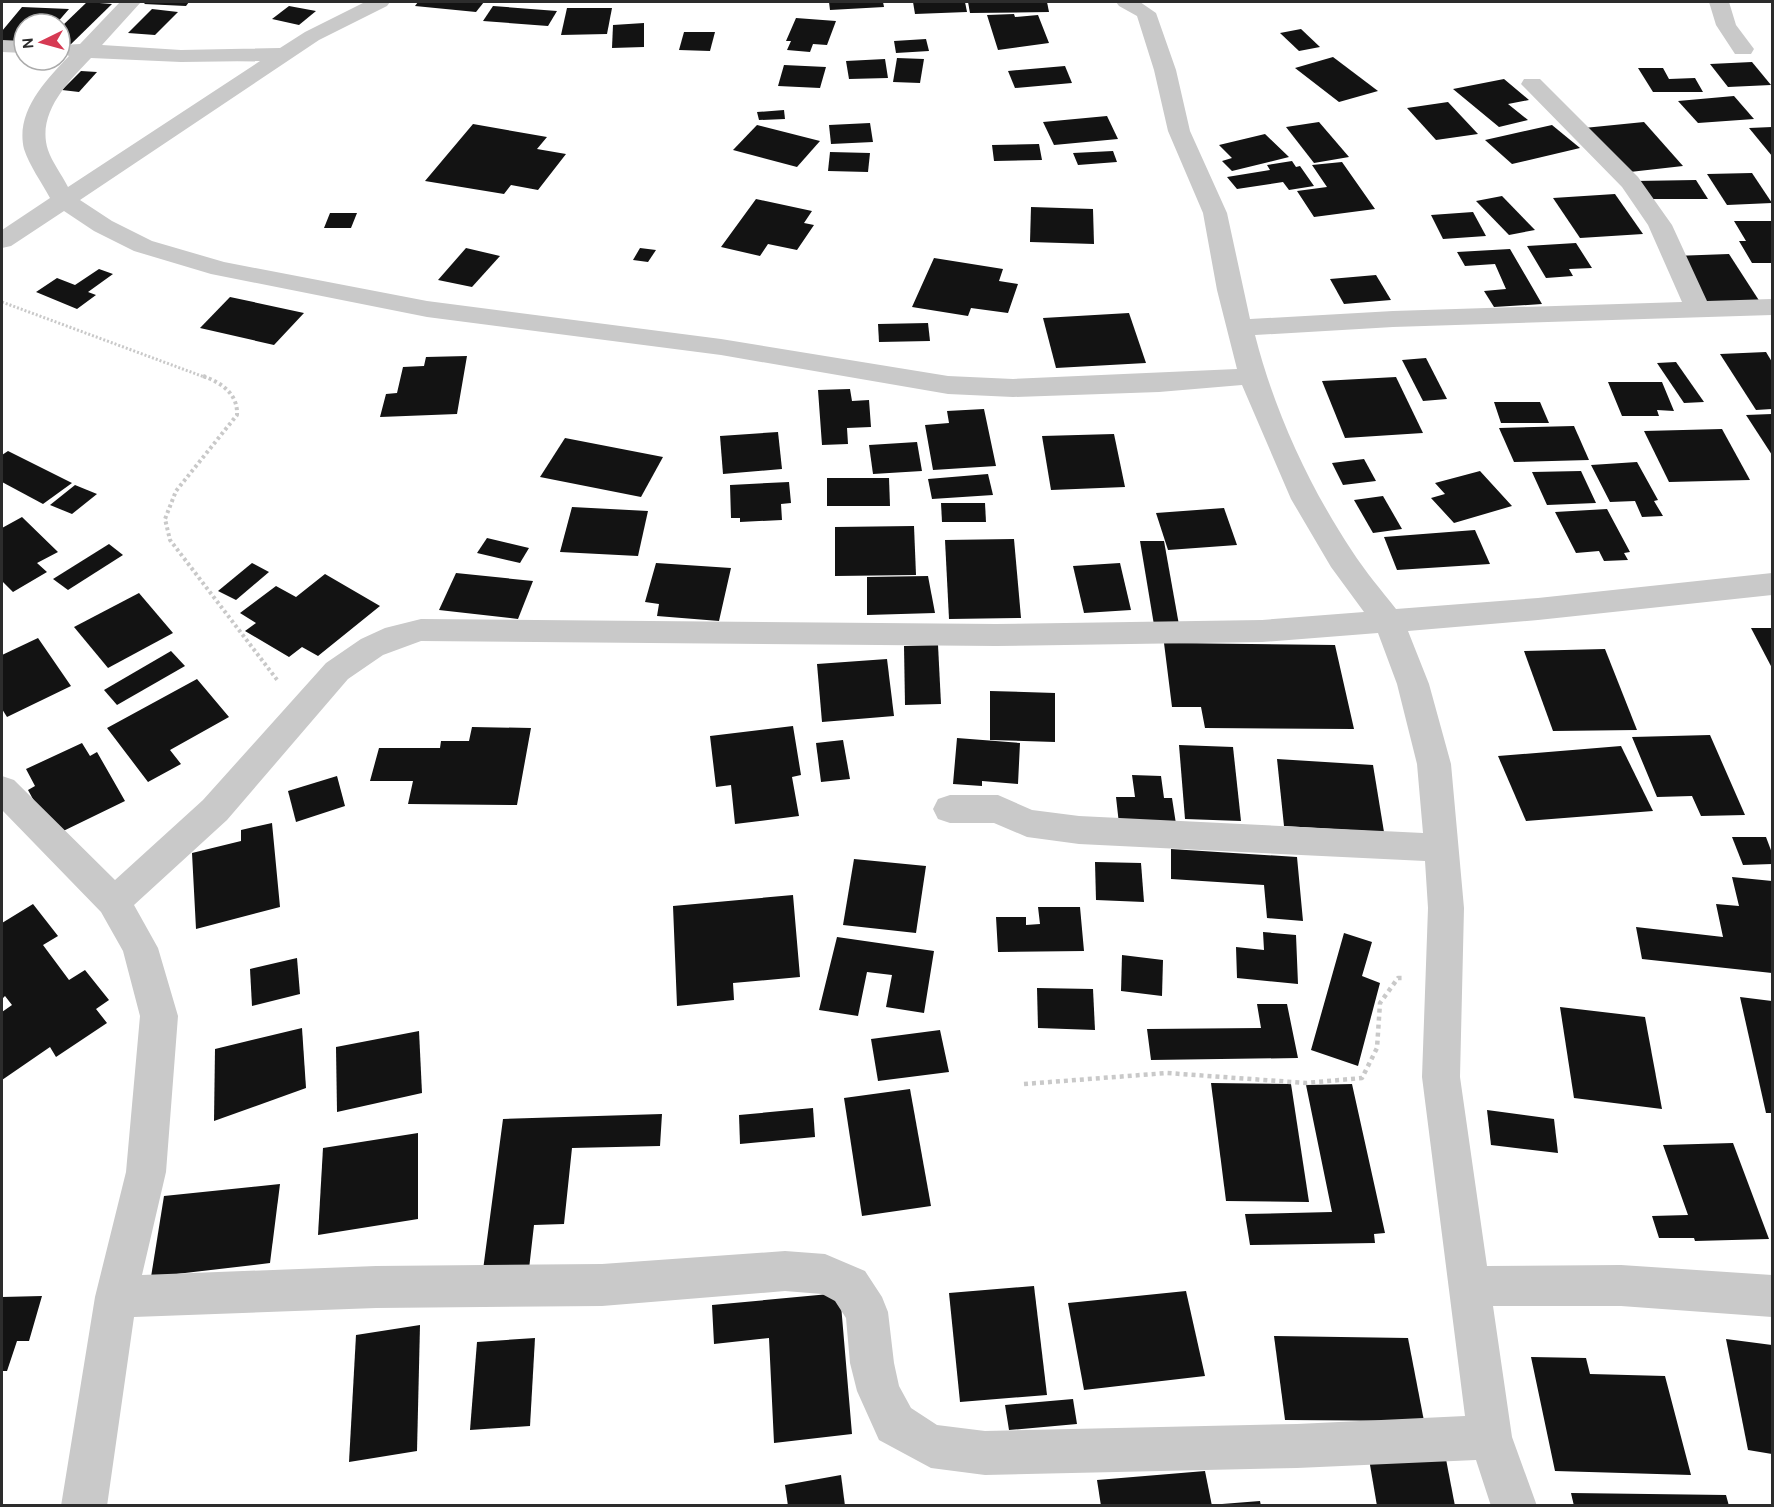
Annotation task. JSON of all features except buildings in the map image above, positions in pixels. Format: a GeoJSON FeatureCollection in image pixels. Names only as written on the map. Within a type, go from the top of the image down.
{"type":"FeatureCollection","features":[{"type":"Feature","properties":{"kind":"street"},"geometry":{"type":"LineString","coordinates":[[131,2],[49,90],[35,125],[36,149],[63,200],[103,226],[143,246],[220,269],[427,309],[721,346],[948,385],[1025,388],[1160,383],[1252,376]]}},
{"type":"Feature","properties":{"kind":"street"},"geometry":{"type":"LineString","coordinates":[[2,241],[312,36],[380,2]]}},
{"type":"Feature","properties":{"kind":"street"},"geometry":{"type":"LineString","coordinates":[[1126,2],[1146,13],[1165,70],[1179,131],[1215,213],[1252,376],[1305,499],[1342,560],[1389,622],[1413,684],[1434,764],[1446,908],[1441,1077],[1490,1437],[1514,1506]]}},
{"type":"Feature","properties":{"kind":"street"},"geometry":{"type":"LineString","coordinates":[[1719,2],[1726,25],[1743,48]]}},
{"type":"Feature","properties":{"kind":"street"},"geometry":{"type":"LineString","coordinates":[[72,50],[181,56],[287,54]]}},
{"type":"Feature","properties":{"kind":"street"},"geometry":{"type":"LineString","coordinates":[[1532,84],[1630,182],[1660,225],[1698,309]]}},
{"type":"Feature","properties":{"kind":"street"},"geometry":{"type":"LineString","coordinates":[[1240,328],[1393,319],[1773,307]]}},
{"type":"Feature","properties":{"kind":"street"},"geometry":{"type":"LineString","coordinates":[[114,902],[215,810],[337,671],[372,647],[396,636],[421,630],[996,635],[1262,631],[1389,622],[1773,585]]}},
{"type":"Feature","properties":{"kind":"street"},"geometry":{"type":"LineString","coordinates":[[2,789],[114,902],[140,948],[159,1016],[146,1172],[116,1297],[84,1506]]}},
{"type":"Feature","properties":{"kind":"street"},"geometry":{"type":"LineString","coordinates":[[950,809],[998,809],[1027,823],[1078,830],[1441,848]]}},
{"type":"Feature","properties":{"kind":"street"},"geometry":{"type":"LineString","coordinates":[[116,1297],[376,1287],[602,1286],[785,1271],[825,1274],[850,1286],[867,1311],[879,1391],[895,1424],[931,1446],[985,1453],[1490,1437]]}},
{"type":"Feature","properties":{"kind":"street"},"geometry":{"type":"LineString","coordinates":[[1470,1287],[1545,1282],[1621,1284],[1773,1296]]}},
{"type":"Feature","properties":{"kind":"path"},"geometry":{"type":"LineString","coordinates":[[2,302],[211,379],[234,393],[238,405],[237,415],[177,491],[165,519],[170,540],[247,643],[303,711]]}},
{"type":"Feature","properties":{"kind":"path"},"geometry":{"type":"LineString","coordinates":[[1024,1084],[1167,1073],[1306,1083],[1362,1078],[1377,1048],[1380,1004],[1398,978],[1444,972]]}}]}
